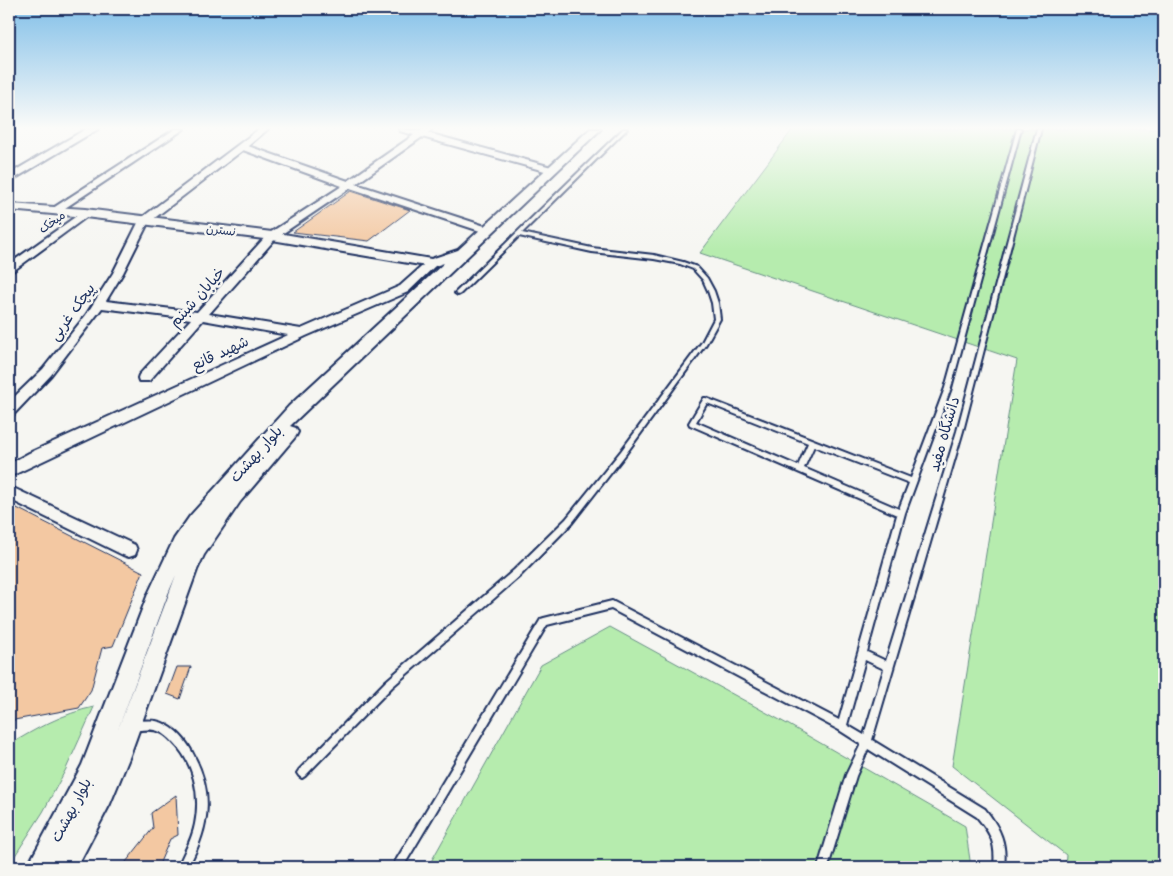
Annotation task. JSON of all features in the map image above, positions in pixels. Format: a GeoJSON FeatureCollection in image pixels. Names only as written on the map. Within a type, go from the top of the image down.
{"type":"FeatureCollection","features":[{"type":"Feature","properties":{"kind":"street"},"geometry":{"type":"LineString","coordinates":[[9,179],[24,170]]}},
{"type":"Feature","properties":{"kind":"street"},"geometry":{"type":"LineString","coordinates":[[56,210],[117,170]]}},
{"type":"Feature","properties":{"kind":"street"},"geometry":{"type":"LineString","coordinates":[[144,221],[211,170]]}},
{"type":"Feature","properties":{"kind":"street"},"geometry":{"type":"LineString","coordinates":[[308,170],[487,230]]}},
{"type":"Feature","properties":{"kind":"street","name":"خیابان شبنم"},"geometry":{"type":"LineString","coordinates":[[144,378],[272,236],[370,170]]}},
{"type":"Feature","properties":{"kind":"street","name":"بلوار بهشت"},"geometry":{"type":"LineString","coordinates":[[39,867],[91,772],[158,594],[180,545],[196,522],[295,410],[552,170]]}},
{"type":"Feature","properties":{"kind":"street","name":"بلوار بهشت"},"geometry":{"type":"LineString","coordinates":[[64,867],[77,845],[106,785],[131,726],[188,568],[198,546],[253,473],[306,414],[561,170]]}},
{"type":"Feature","properties":{"kind":"street","name":"نسترن"},"geometry":{"type":"LineString","coordinates":[[9,206],[85,213],[272,236],[432,263]]}},
{"type":"Feature","properties":{"kind":"street","name":"میخک"},"geometry":{"type":"LineString","coordinates":[[9,269],[85,213]]}},
{"type":"Feature","properties":{"kind":"street","name":"پیچک غربی"},"geometry":{"type":"LineString","coordinates":[[9,410],[62,354],[100,304],[144,221]]}},
{"type":"Feature","properties":{"kind":"street"},"geometry":{"type":"LineString","coordinates":[[432,263],[462,253]]}},
{"type":"Feature","properties":{"kind":"street","name":"شهید قانع"},"geometry":{"type":"LineString","coordinates":[[34,457],[302,333],[404,289],[432,263]]}},
{"type":"Feature","properties":{"kind":"street"},"geometry":{"type":"LineString","coordinates":[[404,289],[405,308]]}},
{"type":"Feature","properties":{"kind":"street"},"geometry":{"type":"LineString","coordinates":[[100,304],[200,316],[302,333]]}},
{"type":"Feature","properties":{"kind":"street"},"geometry":{"type":"LineString","coordinates":[[9,463],[34,457]]}},
{"type":"Feature","properties":{"kind":"street"},"geometry":{"type":"LineString","coordinates":[[9,471],[34,457]]}},
{"type":"Feature","properties":{"kind":"street"},"geometry":{"type":"LineString","coordinates":[[9,492],[128,550]]}},
{"type":"Feature","properties":{"kind":"lane"},"geometry":{"type":"LineString","coordinates":[[458,293],[584,170]]}},
{"type":"Feature","properties":{"kind":"lane","name":"دانشگاه مفید"},"geometry":{"type":"LineString","coordinates":[[842,727],[901,513],[948,388],[1008,170]]}},
{"type":"Feature","properties":{"kind":"lane","name":"دانشگاه مفید"},"geometry":{"type":"LineString","coordinates":[[822,867],[851,775],[866,744],[960,431],[1029,170]]}},
{"type":"Feature","properties":{"kind":"lane"},"geometry":{"type":"LineString","coordinates":[[302,773],[389,684],[517,573],[569,521],[623,453],[704,342],[716,319],[716,303],[711,290],[705,279],[694,268],[654,257],[592,250],[520,234]]}},
{"type":"Feature","properties":{"kind":"lane"},"geometry":{"type":"LineString","coordinates":[[901,513],[692,423],[706,400],[913,482]]}},
{"type":"Feature","properties":{"kind":"lane"},"geometry":{"type":"LineString","coordinates":[[800,469],[812,443]]}},
{"type":"Feature","properties":{"kind":"lane"},"geometry":{"type":"LineString","coordinates":[[397,867],[544,622],[612,605],[842,727],[866,744],[981,813],[996,832],[1000,860],[999,867]]}},
{"type":"Feature","properties":{"kind":"lane"},"geometry":{"type":"LineString","coordinates":[[862,654],[889,667]]}},
{"type":"Feature","properties":{"kind":"lane"},"geometry":{"type":"LineString","coordinates":[[131,726],[160,727],[182,743],[196,765],[204,791],[201,823],[191,854],[183,867]]}},
{"type":"Feature","properties":{"kind":"green space"},"geometry":{"type":"Polygon","coordinates":[[[762,170],[1164,170],[1164,867],[1065,867],[1066,855],[952,766],[1017,360],[700,253],[762,170]]]}},
{"type":"Feature","properties":{"kind":"green space"},"geometry":{"type":"Polygon","coordinates":[[[610,627],[789,725],[965,826],[971,867],[428,867],[541,665],[610,627]]]}},
{"type":"Feature","properties":{"kind":"green space"},"geometry":{"type":"Polygon","coordinates":[[[94,707],[66,769],[43,812],[9,865],[9,745],[50,722],[94,707]]]}},
{"type":"Feature","properties":{"kind":"building"},"geometry":{"type":"Polygon","coordinates":[[[351,191],[410,210],[369,241],[293,232],[351,191]]]}},
{"type":"Feature","properties":{"kind":"building"},"geometry":{"type":"Polygon","coordinates":[[[9,504],[143,572],[113,646],[102,648],[91,690],[79,708],[9,721],[9,504]]]}},
{"type":"Feature","properties":{"kind":"building"},"geometry":{"type":"Polygon","coordinates":[[[177,667],[191,667],[180,699],[167,694],[177,667]]]}},
{"type":"Feature","properties":{"kind":"building"},"geometry":{"type":"Polygon","coordinates":[[[176,795],[178,835],[170,839],[158,867],[122,867],[153,828],[151,813],[176,795]]]}}]}
